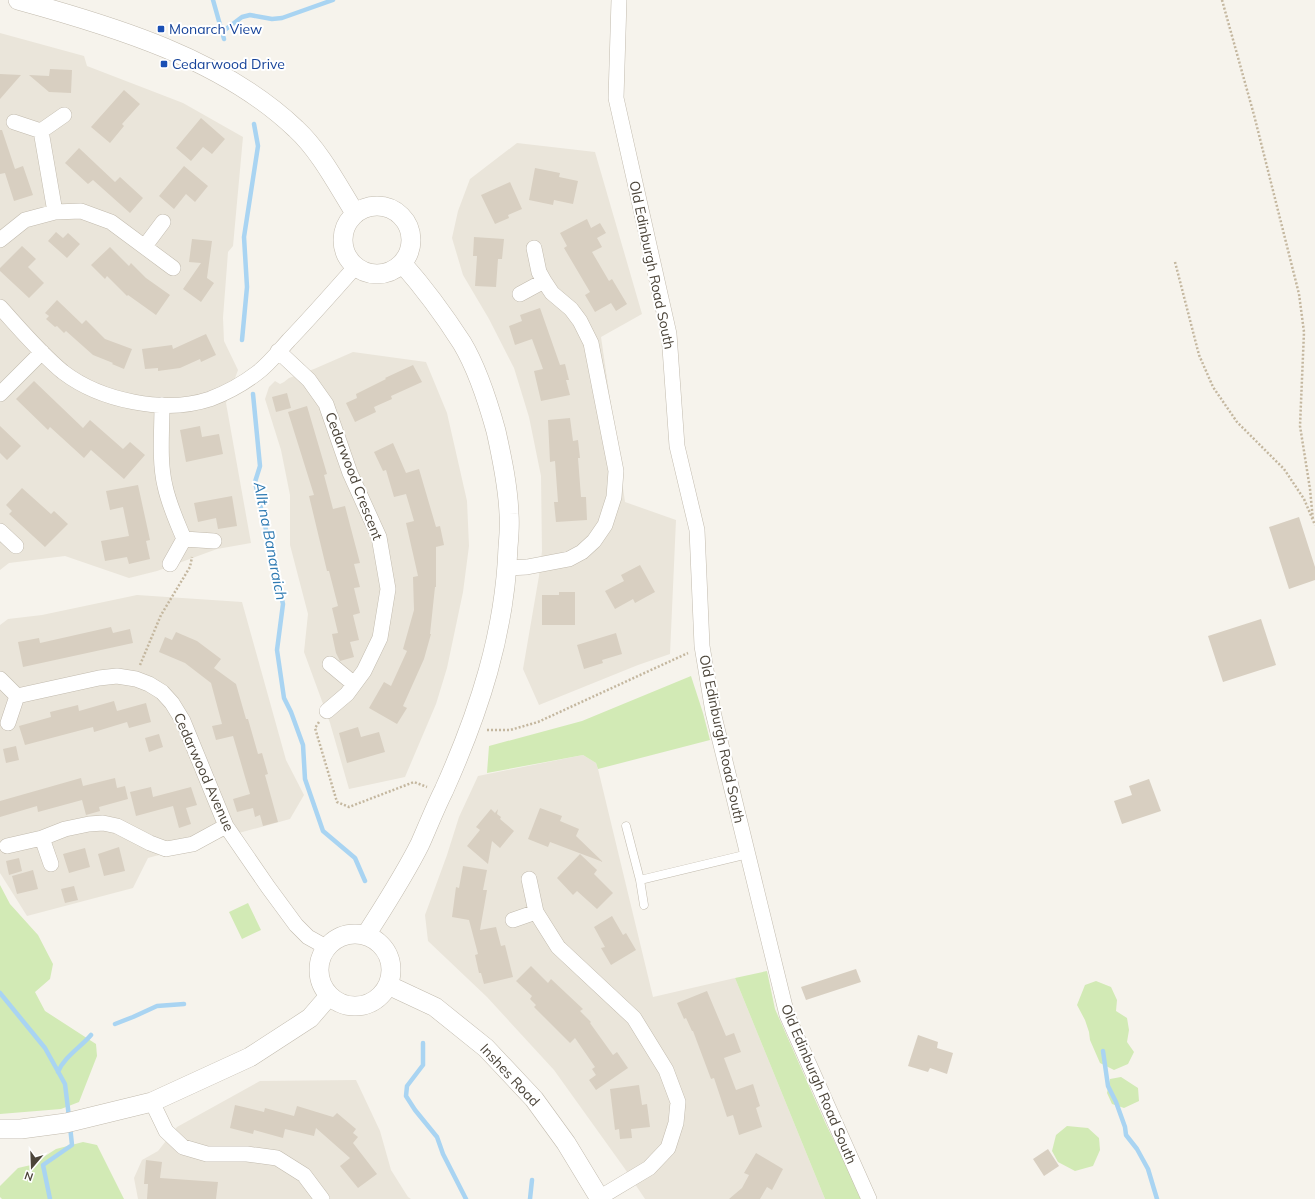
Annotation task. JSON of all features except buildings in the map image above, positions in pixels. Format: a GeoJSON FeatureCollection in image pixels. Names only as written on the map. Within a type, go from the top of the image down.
{"type":"FeatureCollection","features":[{"type":"Feature","properties":{"kind":"street"},"geometry":{"type":"LineString","coordinates":[[18,0],[112,28],[170,50],[219,73],[248,90],[297,129],[318,155],[355,213]]}},
{"type":"Feature","properties":{"kind":"street","name":"Old Edinburgh Road South"},"geometry":{"type":"LineString","coordinates":[[619,0],[616,98],[669,334],[677,446],[697,530],[702,646],[713,712],[787,1015],[869,1199]]}},
{"type":"Feature","properties":{"kind":"street"},"geometry":{"type":"LineString","coordinates":[[41,132],[64,115]]}},
{"type":"Feature","properties":{"kind":"street"},"geometry":{"type":"LineString","coordinates":[[14,122],[41,132]]}},
{"type":"Feature","properties":{"kind":"street"},"geometry":{"type":"LineString","coordinates":[[41,132],[54,212]]}},
{"type":"Feature","properties":{"kind":"street"},"geometry":{"type":"LineString","coordinates":[[380,205],[392,208],[402,216],[410,227],[412,240],[409,252],[402,263],[392,271],[380,274],[367,272],[356,266],[348,257],[344,246],[344,234],[348,222],[355,213],[367,207],[380,205]]}},
{"type":"Feature","properties":{"kind":"street"},"geometry":{"type":"LineString","coordinates":[[0,240],[25,220],[54,212],[81,211],[111,222],[173,268]]}},
{"type":"Feature","properties":{"kind":"street"},"geometry":{"type":"LineString","coordinates":[[145,246],[163,222]]}},
{"type":"Feature","properties":{"kind":"street"},"geometry":{"type":"LineString","coordinates":[[507,568],[527,567],[569,559],[582,552],[594,541],[605,525],[614,498],[616,471],[591,343],[580,321],[571,309],[552,293],[544,281],[539,272],[534,248]]}},
{"type":"Feature","properties":{"kind":"street"},"geometry":{"type":"LineString","coordinates":[[366,935],[404,873],[419,844],[471,725],[497,639],[504,600],[507,568],[509,515],[506,483],[501,454],[491,414],[478,377],[462,344],[421,285],[402,263]]}},
{"type":"Feature","properties":{"kind":"street"},"geometry":{"type":"LineString","coordinates":[[0,307],[42,352],[64,372],[88,387],[112,397],[138,403],[162,405],[185,404],[209,399],[235,387],[258,372],[356,266]]}},
{"type":"Feature","properties":{"kind":"street"},"geometry":{"type":"LineString","coordinates":[[520,294],[544,281]]}},
{"type":"Feature","properties":{"kind":"street","name":"Cedarwood Crescent"},"geometry":{"type":"LineString","coordinates":[[278,351],[309,380],[326,404],[350,473],[379,537],[388,589],[380,638],[364,671],[347,694],[327,711]]}},
{"type":"Feature","properties":{"kind":"street"},"geometry":{"type":"LineString","coordinates":[[0,394],[42,352]]}},
{"type":"Feature","properties":{"kind":"street"},"geometry":{"type":"LineString","coordinates":[[162,405],[165,486],[173,514],[188,540]]}},
{"type":"Feature","properties":{"kind":"street"},"geometry":{"type":"LineString","coordinates":[[0,531],[16,546]]}},
{"type":"Feature","properties":{"kind":"street"},"geometry":{"type":"LineString","coordinates":[[188,540],[214,541]]}},
{"type":"Feature","properties":{"kind":"street"},"geometry":{"type":"LineString","coordinates":[[170,564],[188,540]]}},
{"type":"Feature","properties":{"kind":"street"},"geometry":{"type":"LineString","coordinates":[[330,664],[354,684]]}},
{"type":"Feature","properties":{"kind":"street","name":"Cedarwood Avenue"},"geometry":{"type":"LineString","coordinates":[[17,696],[99,678],[118,676],[136,679],[149,684],[162,692],[172,703],[183,721],[226,826],[268,888],[296,925],[308,936],[326,947]]}},
{"type":"Feature","properties":{"kind":"street"},"geometry":{"type":"LineString","coordinates":[[0,678],[17,696],[8,723]]}},
{"type":"Feature","properties":{"kind":"street"},"geometry":{"type":"LineString","coordinates":[[7,846],[42,838],[65,829],[103,823],[117,826],[150,843],[166,849],[193,844],[226,826]]}},
{"type":"Feature","properties":{"kind":"street"},"geometry":{"type":"LineString","coordinates":[[42,838],[51,864]]}},
{"type":"Feature","properties":{"kind":"street"},"geometry":{"type":"LineString","coordinates":[[529,879],[536,912],[558,947],[634,1018],[666,1070],[678,1102],[676,1123],[668,1148],[649,1168],[599,1198]]}},
{"type":"Feature","properties":{"kind":"street"},"geometry":{"type":"LineString","coordinates":[[513,920],[536,912]]}},
{"type":"Feature","properties":{"kind":"street"},"geometry":{"type":"LineString","coordinates":[[355,933],[366,935],[377,940],[385,950],[390,961],[391,973],[388,985],[382,995],[373,1002],[361,1006],[350,1006],[338,1003],[329,996],[322,987],[318,967],[321,956],[326,947],[334,940],[344,935],[355,933]]}},
{"type":"Feature","properties":{"kind":"street","name":"Inshes Road"},"geometry":{"type":"LineString","coordinates":[[388,985],[435,1006],[486,1048],[534,1099],[566,1143],[599,1198]]}},
{"type":"Feature","properties":{"kind":"street"},"geometry":{"type":"LineString","coordinates":[[0,1129],[21,1129],[66,1123],[152,1102],[250,1057],[310,1018],[329,996]]}},
{"type":"Feature","properties":{"kind":"street"},"geometry":{"type":"LineString","coordinates":[[152,1102],[166,1132],[183,1147],[207,1154],[247,1154],[277,1158],[304,1175],[322,1199]]}},
{"type":"Feature","properties":{"kind":"lane"},"geometry":{"type":"LineString","coordinates":[[626,826],[640,880],[644,905]]}},
{"type":"Feature","properties":{"kind":"lane"},"geometry":{"type":"LineString","coordinates":[[640,880],[748,854]]}},
{"type":"Feature","properties":{"kind":"path"},"geometry":{"type":"LineString","coordinates":[[1222,0],[1254,115],[1299,294],[1304,332],[1300,426],[1315,525]]}},
{"type":"Feature","properties":{"kind":"path"},"geometry":{"type":"LineString","coordinates":[[1175,262],[1199,355],[1213,387],[1237,422],[1284,469],[1304,500],[1314,520]]}},
{"type":"Feature","properties":{"kind":"path"},"geometry":{"type":"LineString","coordinates":[[136,679],[142,658],[160,615],[193,560],[188,540]]}},
{"type":"Feature","properties":{"kind":"path"},"geometry":{"type":"LineString","coordinates":[[471,725],[488,730],[510,730],[538,722],[702,646]]}},
{"type":"Feature","properties":{"kind":"path"},"geometry":{"type":"LineString","coordinates":[[327,711],[315,728],[337,802],[349,807],[414,782],[442,793]]}},
{"type":"Feature","properties":{"kind":"shaded area"},"geometry":{"type":"Polygon","coordinates":[[[0,33],[84,56],[87,66],[183,103],[243,137],[233,246],[228,252],[223,318],[224,341],[238,370],[226,403],[251,543],[217,549],[157,571],[129,578],[65,556],[9,563],[0,570],[0,33]]]}},
{"type":"Feature","properties":{"kind":"shaded area"},"geometry":{"type":"Polygon","coordinates":[[[517,143],[595,152],[642,314],[601,337],[625,502],[676,520],[670,654],[638,665],[539,705],[523,669],[542,551],[541,476],[529,417],[514,368],[489,319],[463,275],[452,238],[458,211],[470,179],[517,143]]]}},
{"type":"Feature","properties":{"kind":"shaded area"},"geometry":{"type":"Polygon","coordinates":[[[353,352],[426,362],[447,413],[467,501],[469,546],[463,592],[447,668],[436,704],[405,777],[349,789],[330,723],[304,652],[308,614],[290,545],[290,495],[281,450],[265,399],[269,387],[275,381],[280,384],[289,378],[353,352]]]}},
{"type":"Feature","properties":{"kind":"shaded area"},"geometry":{"type":"Polygon","coordinates":[[[137,595],[242,602],[286,760],[304,795],[290,819],[148,858],[133,888],[27,916],[0,873],[0,625],[8,619],[42,615],[137,595]]]}},
{"type":"Feature","properties":{"kind":"shaded area"},"geometry":{"type":"Polygon","coordinates":[[[583,755],[596,763],[598,769],[653,997],[735,978],[825,1199],[645,1199],[554,1070],[487,997],[428,941],[425,915],[459,817],[478,776],[583,755]]]}},
{"type":"Feature","properties":{"kind":"shaded area"},"geometry":{"type":"Polygon","coordinates":[[[356,1080],[380,1131],[391,1170],[408,1197],[411,1199],[138,1199],[134,1178],[142,1160],[158,1151],[177,1127],[260,1081],[356,1080]]]}},
{"type":"Feature","properties":{"kind":"green space"},"geometry":{"type":"Polygon","coordinates":[[[691,676],[710,740],[598,769],[596,763],[583,755],[487,773],[489,746],[582,721],[691,676]]]}},
{"type":"Feature","properties":{"kind":"green space"},"geometry":{"type":"Polygon","coordinates":[[[0,885],[10,904],[38,935],[53,964],[50,979],[35,992],[45,1011],[96,1044],[97,1056],[79,1102],[61,1109],[0,1114],[0,885]]]}},
{"type":"Feature","properties":{"kind":"green space"},"geometry":{"type":"Polygon","coordinates":[[[248,903],[261,930],[242,939],[229,912],[248,903]]]}},
{"type":"Feature","properties":{"kind":"green space"},"geometry":{"type":"Polygon","coordinates":[[[767,971],[775,1009],[825,1122],[862,1199],[825,1199],[735,978],[767,971]]]}},
{"type":"Feature","properties":{"kind":"green space"},"geometry":{"type":"Polygon","coordinates":[[[1096,981],[1111,987],[1117,1000],[1116,1011],[1127,1018],[1129,1030],[1127,1042],[1134,1052],[1128,1064],[1114,1070],[1100,1063],[1090,1040],[1085,1020],[1077,1005],[1085,985],[1096,981]]]}},
{"type":"Feature","properties":{"kind":"green space"},"geometry":{"type":"Polygon","coordinates":[[[1121,1077],[1138,1088],[1139,1101],[1124,1108],[1112,1104],[1107,1093],[1110,1079],[1121,1077]]]}},
{"type":"Feature","properties":{"kind":"green space"},"geometry":{"type":"Polygon","coordinates":[[[1067,1126],[1088,1128],[1099,1138],[1100,1150],[1093,1166],[1075,1171],[1058,1162],[1052,1151],[1056,1135],[1067,1126]]]}},
{"type":"Feature","properties":{"kind":"green space"},"geometry":{"type":"Polygon","coordinates":[[[83,1142],[97,1145],[124,1199],[2,1199],[0,1197],[0,1186],[18,1168],[31,1165],[56,1149],[83,1142]]]}},
{"type":"Feature","properties":{"kind":"waterway","name":"Allt na Banaraich"},"geometry":{"type":"LineString","coordinates":[[213,0],[224,39]]}},
{"type":"Feature","properties":{"kind":"waterway"},"geometry":{"type":"LineString","coordinates":[[222,32],[242,17],[250,15],[272,19],[282,18],[333,0]]}},
{"type":"Feature","properties":{"kind":"waterway","name":"Allt na Banaraich"},"geometry":{"type":"LineString","coordinates":[[242,340],[247,287],[244,237],[258,146],[254,124]]}},
{"type":"Feature","properties":{"kind":"waterway","name":"Allt na Banaraich"},"geometry":{"type":"LineString","coordinates":[[253,394],[260,466],[255,482],[283,604],[277,650],[284,698],[291,712],[303,745],[305,779],[323,831],[355,858],[365,881]]}},
{"type":"Feature","properties":{"kind":"waterway"},"geometry":{"type":"LineString","coordinates":[[0,993],[45,1048],[65,1084],[69,1117]]}},
{"type":"Feature","properties":{"kind":"waterway"},"geometry":{"type":"LineString","coordinates":[[115,1024],[157,1006],[184,1004]]}},
{"type":"Feature","properties":{"kind":"waterway"},"geometry":{"type":"LineString","coordinates":[[58,1072],[68,1057],[91,1035]]}},
{"type":"Feature","properties":{"kind":"waterway","name":"Allt na Banaraich"},"geometry":{"type":"LineString","coordinates":[[423,1043],[423,1065],[407,1086],[406,1096],[415,1110],[437,1137],[443,1154],[466,1199]]}},
{"type":"Feature","properties":{"kind":"waterway"},"geometry":{"type":"LineString","coordinates":[[1103,1051],[1108,1086],[1116,1102],[1125,1127],[1126,1135],[1137,1149],[1148,1169],[1157,1199]]}},
{"type":"Feature","properties":{"kind":"waterway"},"geometry":{"type":"LineString","coordinates":[[50,1199],[43,1165],[72,1145],[70,1126]]}},
{"type":"Feature","properties":{"kind":"waterway"},"geometry":{"type":"LineString","coordinates":[[530,1199],[532,1180]]}},
{"type":"Feature","properties":{"kind":"place","name":"Monarch View"},"geometry":{"type":"Point","coordinates":[161,29]}},
{"type":"Feature","properties":{"kind":"place","name":"Cedarwood Drive"},"geometry":{"type":"Point","coordinates":[164,64]}}]}
